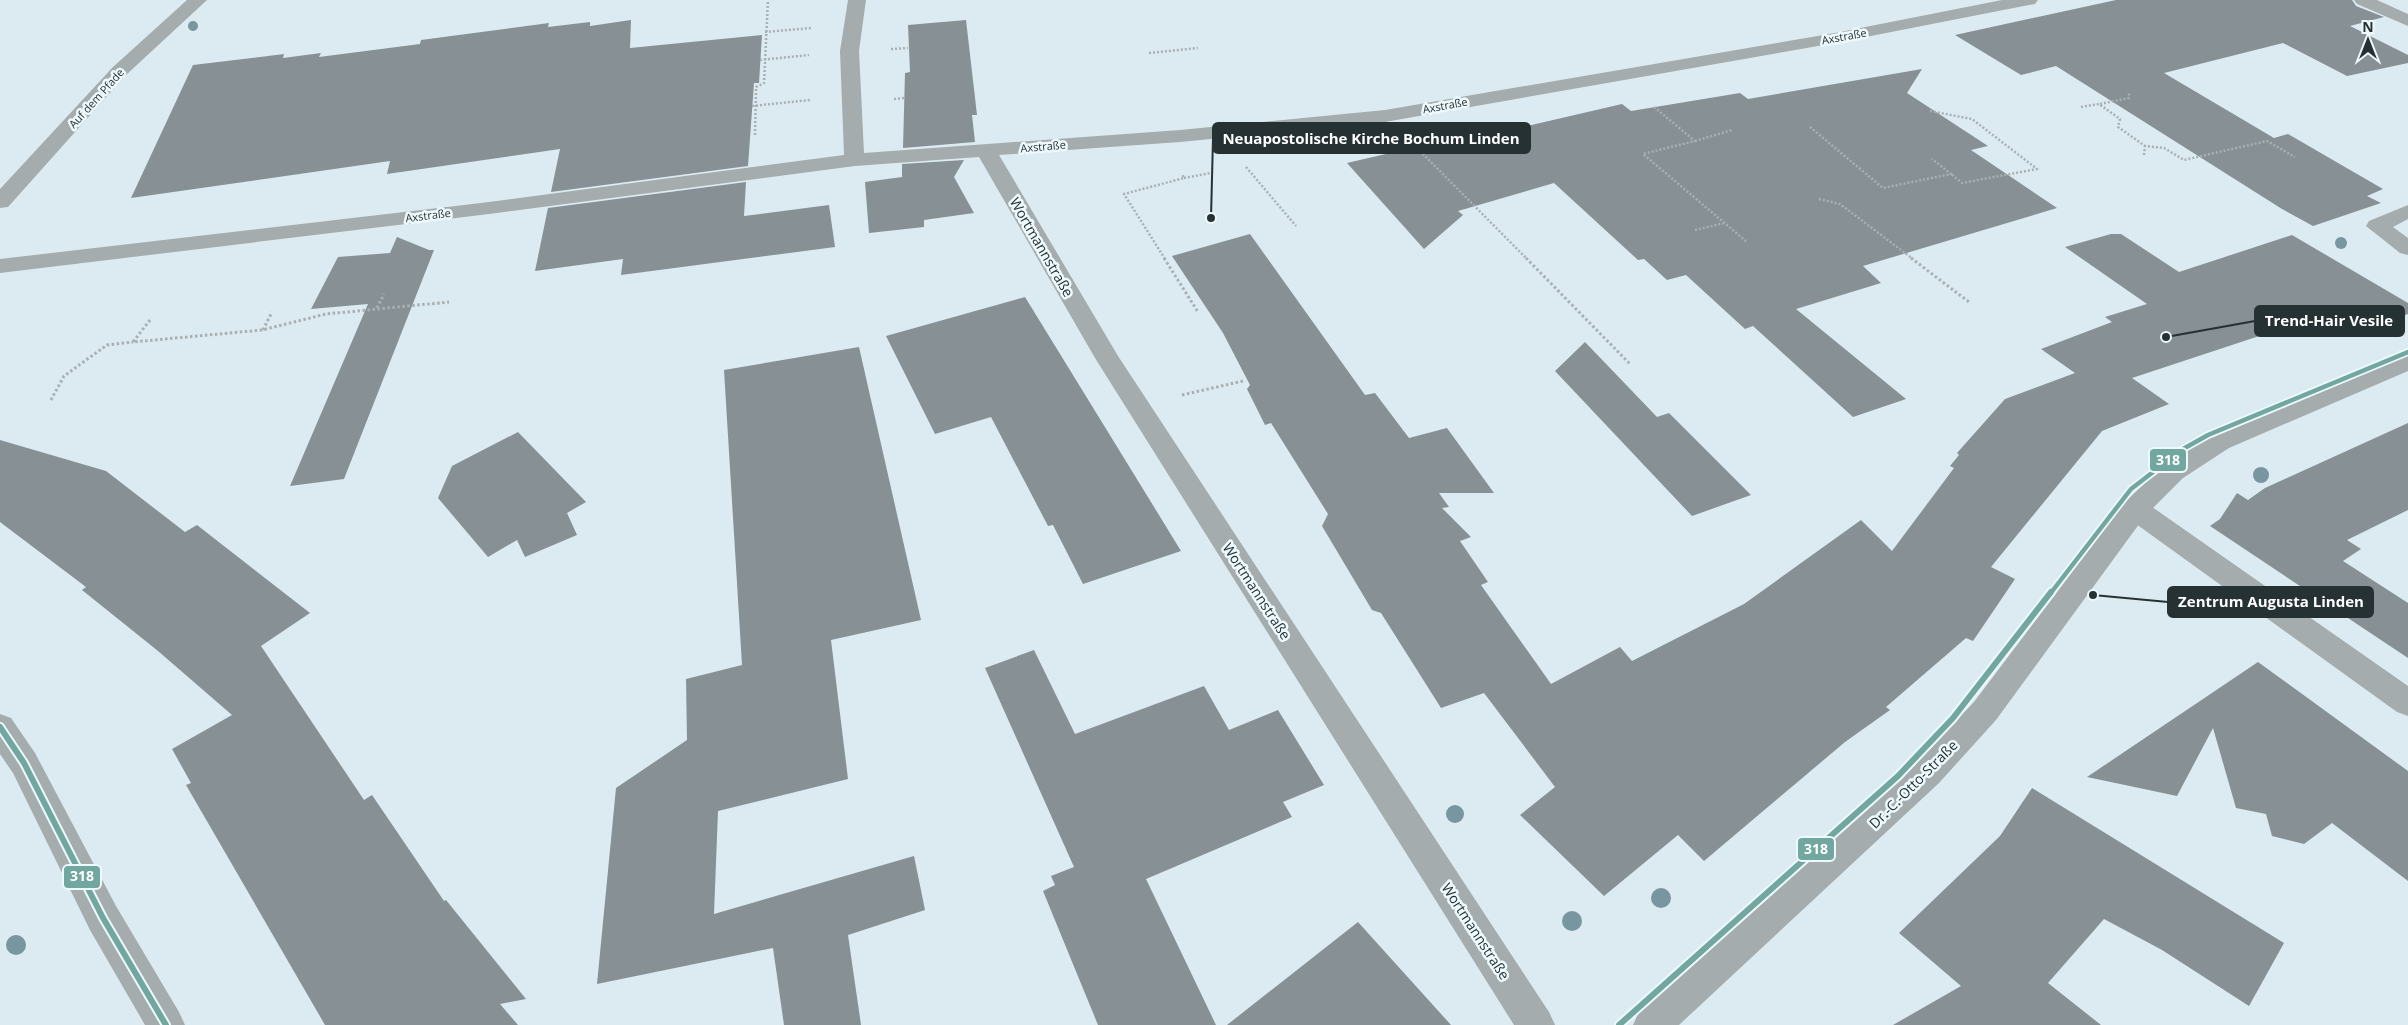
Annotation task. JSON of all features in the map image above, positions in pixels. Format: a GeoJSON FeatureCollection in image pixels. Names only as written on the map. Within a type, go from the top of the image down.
{"type":"FeatureCollection","features":[{"type":"Feature","properties":{"kind":"street","name":"Auf dem Pfade"},"geometry":{"type":"LineString","coordinates":[[0,202],[129,62],[169,22],[198,0]]}},
{"type":"Feature","properties":{"kind":"street"},"geometry":{"type":"LineString","coordinates":[[855,160],[850,96],[850,24],[857,0]]}},
{"type":"Feature","properties":{"kind":"street","name":"Axstraße"},"geometry":{"type":"LineString","coordinates":[[0,266],[481,209],[855,160],[1164,137],[1385,116],[1927,22],[2029,0]]}},
{"type":"Feature","properties":{"kind":"street"},"geometry":{"type":"LineString","coordinates":[[2364,0],[2408,21]]}},
{"type":"Feature","properties":{"kind":"street","name":"Wortmannstraße"},"geometry":{"type":"LineString","coordinates":[[986,151],[1093,336],[1536,1025]]}},
{"type":"Feature","properties":{"kind":"street"},"geometry":{"type":"LineString","coordinates":[[2408,211],[2377,226],[2408,248]]}},
{"type":"Feature","properties":{"kind":"street","name":"Dr.-C.-Otto-Straße"},"geometry":{"type":"LineString","coordinates":[[1652,1025],[1862,835],[1927,773],[1985,711],[2135,508],[2174,471],[2220,442],[2408,362]]}},
{"type":"Feature","properties":{"kind":"street"},"geometry":{"type":"LineString","coordinates":[[2135,508],[2408,703]]}},
{"type":"Feature","properties":{"kind":"street"},"geometry":{"type":"LineString","coordinates":[[0,727],[24,763],[103,918],[166,1025]]}},
{"type":"Feature","properties":{"kind":"path"},"geometry":{"type":"LineString","coordinates":[[754,142],[758,105],[756,87],[764,83],[768,0]]}},
{"type":"Feature","properties":{"kind":"path"},"geometry":{"type":"LineString","coordinates":[[765,32],[850,24]]}},
{"type":"Feature","properties":{"kind":"path"},"geometry":{"type":"LineString","coordinates":[[1149,53],[1198,48]]}},
{"type":"Feature","properties":{"kind":"path"},"geometry":{"type":"LineString","coordinates":[[760,60],[764,59]]}},
{"type":"Feature","properties":{"kind":"path"},"geometry":{"type":"LineString","coordinates":[[1615,75],[1695,141]]}},
{"type":"Feature","properties":{"kind":"path"},"geometry":{"type":"LineString","coordinates":[[2081,107],[2128,98],[2129,93]]}},
{"type":"Feature","properties":{"kind":"path"},"geometry":{"type":"LineString","coordinates":[[752,106],[850,96]]}},
{"type":"Feature","properties":{"kind":"path"},"geometry":{"type":"LineString","coordinates":[[2099,104],[2120,118],[2118,126],[2145,146],[2164,148],[2184,160],[2267,141],[2295,157]]}},
{"type":"Feature","properties":{"kind":"path"},"geometry":{"type":"LineString","coordinates":[[1930,111],[1972,119],[2037,169],[1962,183],[1932,159]]}},
{"type":"Feature","properties":{"kind":"path"},"geometry":{"type":"LineString","coordinates":[[1385,116],[1630,364]]}},
{"type":"Feature","properties":{"kind":"path"},"geometry":{"type":"LineString","coordinates":[[1810,127],[1883,188],[1951,174]]}},
{"type":"Feature","properties":{"kind":"path"},"geometry":{"type":"LineString","coordinates":[[1732,130],[1643,154],[1747,242]]}},
{"type":"Feature","properties":{"kind":"path"},"geometry":{"type":"LineString","coordinates":[[1164,137],[1184,178]]}},
{"type":"Feature","properties":{"kind":"path"},"geometry":{"type":"LineString","coordinates":[[2144,155],[2145,146]]}},
{"type":"Feature","properties":{"kind":"path"},"geometry":{"type":"LineString","coordinates":[[1246,167],[1296,226]]}},
{"type":"Feature","properties":{"kind":"path"},"geometry":{"type":"LineString","coordinates":[[1198,312],[1124,194],[1184,178],[1219,172]]}},
{"type":"Feature","properties":{"kind":"path"},"geometry":{"type":"LineString","coordinates":[[1819,198],[1840,204],[1969,302]]}},
{"type":"Feature","properties":{"kind":"path"},"geometry":{"type":"LineString","coordinates":[[1695,230],[1725,223]]}},
{"type":"Feature","properties":{"kind":"path"},"geometry":{"type":"LineString","coordinates":[[377,309],[384,294]]}},
{"type":"Feature","properties":{"kind":"path"},"geometry":{"type":"LineString","coordinates":[[51,400],[64,376],[107,345],[262,330],[326,314],[449,302]]}},
{"type":"Feature","properties":{"kind":"path"},"geometry":{"type":"LineString","coordinates":[[262,330],[272,312]]}},
{"type":"Feature","properties":{"kind":"path"},"geometry":{"type":"LineString","coordinates":[[133,342],[150,320]]}},
{"type":"Feature","properties":{"kind":"path"},"geometry":{"type":"LineString","coordinates":[[1138,406],[1243,381]]}},
{"type":"Feature","properties":{"kind":"building"},"geometry":{"type":"Polygon","coordinates":[[[2116,0],[2352,0],[2356,6],[2384,17],[2350,26],[2408,55],[2408,63],[2347,76],[2283,43],[2164,73],[2274,138],[2288,134],[2383,189],[2367,196],[2381,203],[2313,226],[2282,209],[2056,66],[2021,75],[1955,35],[2116,0]]]}},
{"type":"Feature","properties":{"kind":"building"},"geometry":{"type":"Polygon","coordinates":[[[631,20],[630,48],[762,35],[759,83],[754,83],[748,166],[551,192],[560,149],[387,174],[390,161],[131,198],[193,65],[284,54],[283,58],[321,53],[319,57],[420,44],[421,40],[549,23],[548,27],[590,22],[590,26],[631,20]]]}},
{"type":"Feature","properties":{"kind":"building"},"geometry":{"type":"Polygon","coordinates":[[[966,20],[977,115],[972,115],[975,142],[903,148],[905,73],[910,72],[908,25],[966,20]]]}},
{"type":"Feature","properties":{"kind":"building"},"geometry":{"type":"Polygon","coordinates":[[[1922,69],[1907,93],[1988,146],[1971,150],[2057,208],[1863,266],[1881,283],[1796,309],[1906,399],[1853,417],[1753,326],[1745,329],[1686,275],[1667,280],[1644,259],[1638,260],[1554,183],[1458,211],[1463,215],[1424,249],[1347,163],[1459,137],[1463,141],[1622,104],[1631,111],[1740,93],[1748,99],[1922,69]]]}},
{"type":"Feature","properties":{"kind":"building"},"geometry":{"type":"Polygon","coordinates":[[[964,160],[954,177],[974,213],[924,220],[924,227],[869,233],[865,182],[902,177],[902,164],[964,160]]]}},
{"type":"Feature","properties":{"kind":"building"},"geometry":{"type":"Polygon","coordinates":[[[746,182],[744,216],[829,205],[835,247],[621,275],[623,259],[535,271],[548,208],[746,182]]]}},
{"type":"Feature","properties":{"kind":"building"},"geometry":{"type":"Polygon","coordinates":[[[1250,234],[1365,395],[1375,393],[1409,438],[1447,428],[1494,493],[1439,493],[1449,507],[1442,508],[1471,537],[1460,541],[1488,582],[1481,585],[1551,684],[1620,647],[1632,661],[1744,604],[1861,520],[1892,551],[1954,468],[1950,466],[1959,455],[1957,453],[2005,399],[2075,373],[2041,349],[2112,322],[2105,317],[2147,304],[2065,247],[2111,234],[2121,234],[2179,272],[2292,235],[2408,303],[2408,314],[2355,334],[2323,315],[2132,378],[2169,404],[2102,431],[1991,567],[2015,579],[1973,641],[1966,638],[1886,707],[1890,710],[1845,742],[1704,861],[1678,835],[1604,896],[1520,815],[1555,787],[1484,693],[1441,708],[1381,613],[1372,610],[1322,526],[1328,514],[1271,423],[1265,425],[1247,389],[1250,385],[1223,333],[1172,256],[1250,234]]]}},
{"type":"Feature","properties":{"kind":"building"},"geometry":{"type":"Polygon","coordinates":[[[397,237],[429,250],[434,250],[344,479],[290,486],[368,304],[311,309],[338,257],[390,253],[397,237]]]}},
{"type":"Feature","properties":{"kind":"building"},"geometry":{"type":"Polygon","coordinates":[[[1025,297],[1181,551],[1083,584],[1053,525],[1048,526],[991,417],[935,434],[886,336],[1025,297]]]}},
{"type":"Feature","properties":{"kind":"building"},"geometry":{"type":"Polygon","coordinates":[[[1585,342],[1657,417],[1669,413],[1751,495],[1692,516],[1555,371],[1585,342]]]}},
{"type":"Feature","properties":{"kind":"building"},"geometry":{"type":"Polygon","coordinates":[[[859,347],[921,620],[831,640],[848,779],[718,811],[714,914],[914,856],[925,910],[848,935],[861,1025],[784,1025],[773,948],[597,984],[616,788],[687,740],[686,679],[742,665],[724,370],[859,347]]]}},
{"type":"Feature","properties":{"kind":"building"},"geometry":{"type":"Polygon","coordinates":[[[2408,423],[2408,510],[2347,540],[2361,549],[2343,561],[2408,603],[2408,658],[2210,526],[2220,519],[2237,493],[2248,500],[2265,488],[2408,423]]]}},
{"type":"Feature","properties":{"kind":"building"},"geometry":{"type":"Polygon","coordinates":[[[518,432],[586,502],[567,513],[577,535],[525,557],[517,540],[488,557],[438,498],[452,466],[518,432]]]}},
{"type":"Feature","properties":{"kind":"building"},"geometry":{"type":"Polygon","coordinates":[[[0,440],[106,471],[185,532],[197,525],[310,613],[261,646],[364,800],[372,795],[444,901],[446,900],[526,999],[500,1004],[518,1025],[325,1025],[186,785],[191,783],[172,749],[232,715],[158,651],[82,590],[86,587],[0,522],[0,440]]]}},
{"type":"Feature","properties":{"kind":"building"},"geometry":{"type":"Polygon","coordinates":[[[1034,650],[1075,734],[1204,686],[1229,730],[1278,710],[1324,785],[1283,802],[1292,817],[1146,879],[1216,1025],[1098,1025],[1043,891],[1055,885],[1051,876],[1074,867],[985,668],[1034,650]]]}},
{"type":"Feature","properties":{"kind":"building"},"geometry":{"type":"Polygon","coordinates":[[[2258,662],[2408,771],[2408,881],[2332,823],[2304,844],[2272,836],[2266,814],[2236,808],[2213,728],[2177,796],[2087,777],[2258,662]]]}},
{"type":"Feature","properties":{"kind":"building"},"geometry":{"type":"Polygon","coordinates":[[[2032,788],[2284,943],[2249,1006],[2162,950],[2104,919],[2048,983],[2101,1025],[1893,1025],[1961,986],[1899,933],[2000,836],[2032,788]]]}},
{"type":"Feature","properties":{"kind":"building"},"geometry":{"type":"Polygon","coordinates":[[[1358,922],[1451,1025],[1227,1025],[1358,922]]]}},
{"type":"Feature","properties":{"kind":"transit line","name":"318"},"geometry":{"type":"LineString","coordinates":[[1619,1025],[1898,776],[1953,718],[2131,489],[2183,449],[2208,435],[2408,352]]}},
{"type":"Feature","properties":{"kind":"transit line","name":"318"},"geometry":{"type":"LineString","coordinates":[[0,727],[24,763],[103,918],[166,1025]]}},
{"type":"Feature","properties":{"kind":"place","name":"Neuapostolische Kirche Bochum Linden"},"geometry":{"type":"Point","coordinates":[1211,218]}},
{"type":"Feature","properties":{"kind":"place","name":"Trend-Hair Vesile"},"geometry":{"type":"Point","coordinates":[2166,337]}},
{"type":"Feature","properties":{"kind":"place","name":"Zentrum Augusta Linden"},"geometry":{"type":"Point","coordinates":[2093,595]}}]}
